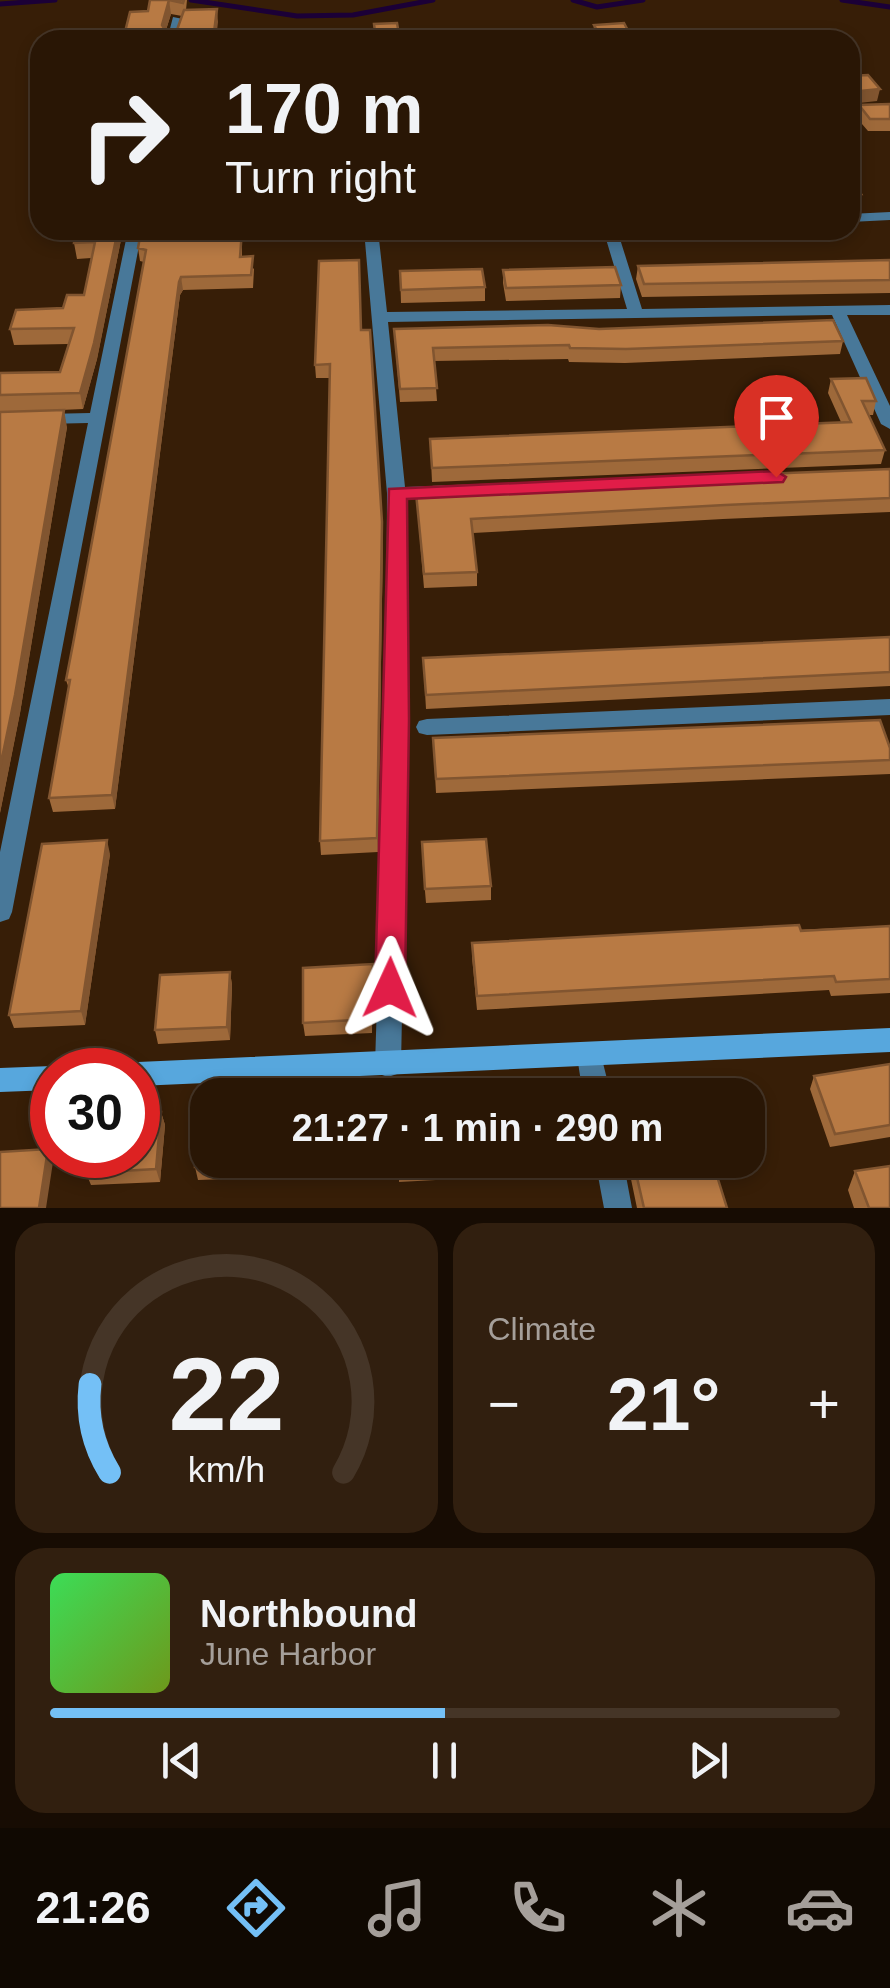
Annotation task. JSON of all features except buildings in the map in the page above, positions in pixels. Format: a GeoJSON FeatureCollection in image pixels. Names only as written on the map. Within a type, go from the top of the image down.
{"type":"FeatureCollection","features":[{"type":"Feature","properties":{"kind":"main road"},"geometry":{"type":"LineString","coordinates":[[160,1073],[890,1040]]}},
{"type":"Feature","properties":{"kind":"main road"},"geometry":{"type":"LineString","coordinates":[[0,1080],[30,1079]]}},
{"type":"Feature","properties":{"kind":"street"},"geometry":{"type":"LineString","coordinates":[[175,30],[177,19]]}},
{"type":"Feature","properties":{"kind":"street"},"geometry":{"type":"LineString","coordinates":[[860,109],[890,108]]}},
{"type":"Feature","properties":{"kind":"street"},"geometry":{"type":"LineString","coordinates":[[860,218],[890,216]]}},
{"type":"Feature","properties":{"kind":"street"},"geometry":{"type":"LineString","coordinates":[[0,912],[133,240]]}},
{"type":"Feature","properties":{"kind":"street"},"geometry":{"type":"LineString","coordinates":[[372,240],[396,493],[396,720],[388,1065]]}},
{"type":"Feature","properties":{"kind":"street"},"geometry":{"type":"LineString","coordinates":[[612,240],[636,313]]}},
{"type":"Feature","properties":{"kind":"street"},"geometry":{"type":"LineString","coordinates":[[378,317],[890,310]]}},
{"type":"Feature","properties":{"kind":"street"},"geometry":{"type":"LineString","coordinates":[[838,312],[890,424]]}},
{"type":"Feature","properties":{"kind":"street"},"geometry":{"type":"LineString","coordinates":[[0,420],[98,418]]}},
{"type":"Feature","properties":{"kind":"street"},"geometry":{"type":"LineString","coordinates":[[396,493],[475,490]]}},
{"type":"Feature","properties":{"kind":"street"},"geometry":{"type":"LineString","coordinates":[[427,727],[890,708]]}},
{"type":"Feature","properties":{"kind":"street"},"geometry":{"type":"LineString","coordinates":[[590,1056],[594,1078]]}},
{"type":"Feature","properties":{"kind":"street"},"geometry":{"type":"LineString","coordinates":[[612,1178],[618,1208]]}},
{"type":"Feature","properties":{"kind":"waterway"},"geometry":{"type":"LineString","coordinates":[[0,4],[55,0]]}},
{"type":"Feature","properties":{"kind":"waterway"},"geometry":{"type":"LineString","coordinates":[[191,0],[297,16],[353,15],[433,0]]}},
{"type":"Feature","properties":{"kind":"waterway"},"geometry":{"type":"LineString","coordinates":[[573,0],[597,7],[643,0]]}},
{"type":"Feature","properties":{"kind":"waterway"},"geometry":{"type":"LineString","coordinates":[[842,0],[890,7]]}},
{"type":"Feature","properties":{"kind":"route"},"geometry":{"type":"LineString","coordinates":[[390,988],[396,493],[776,477]]}}]}
